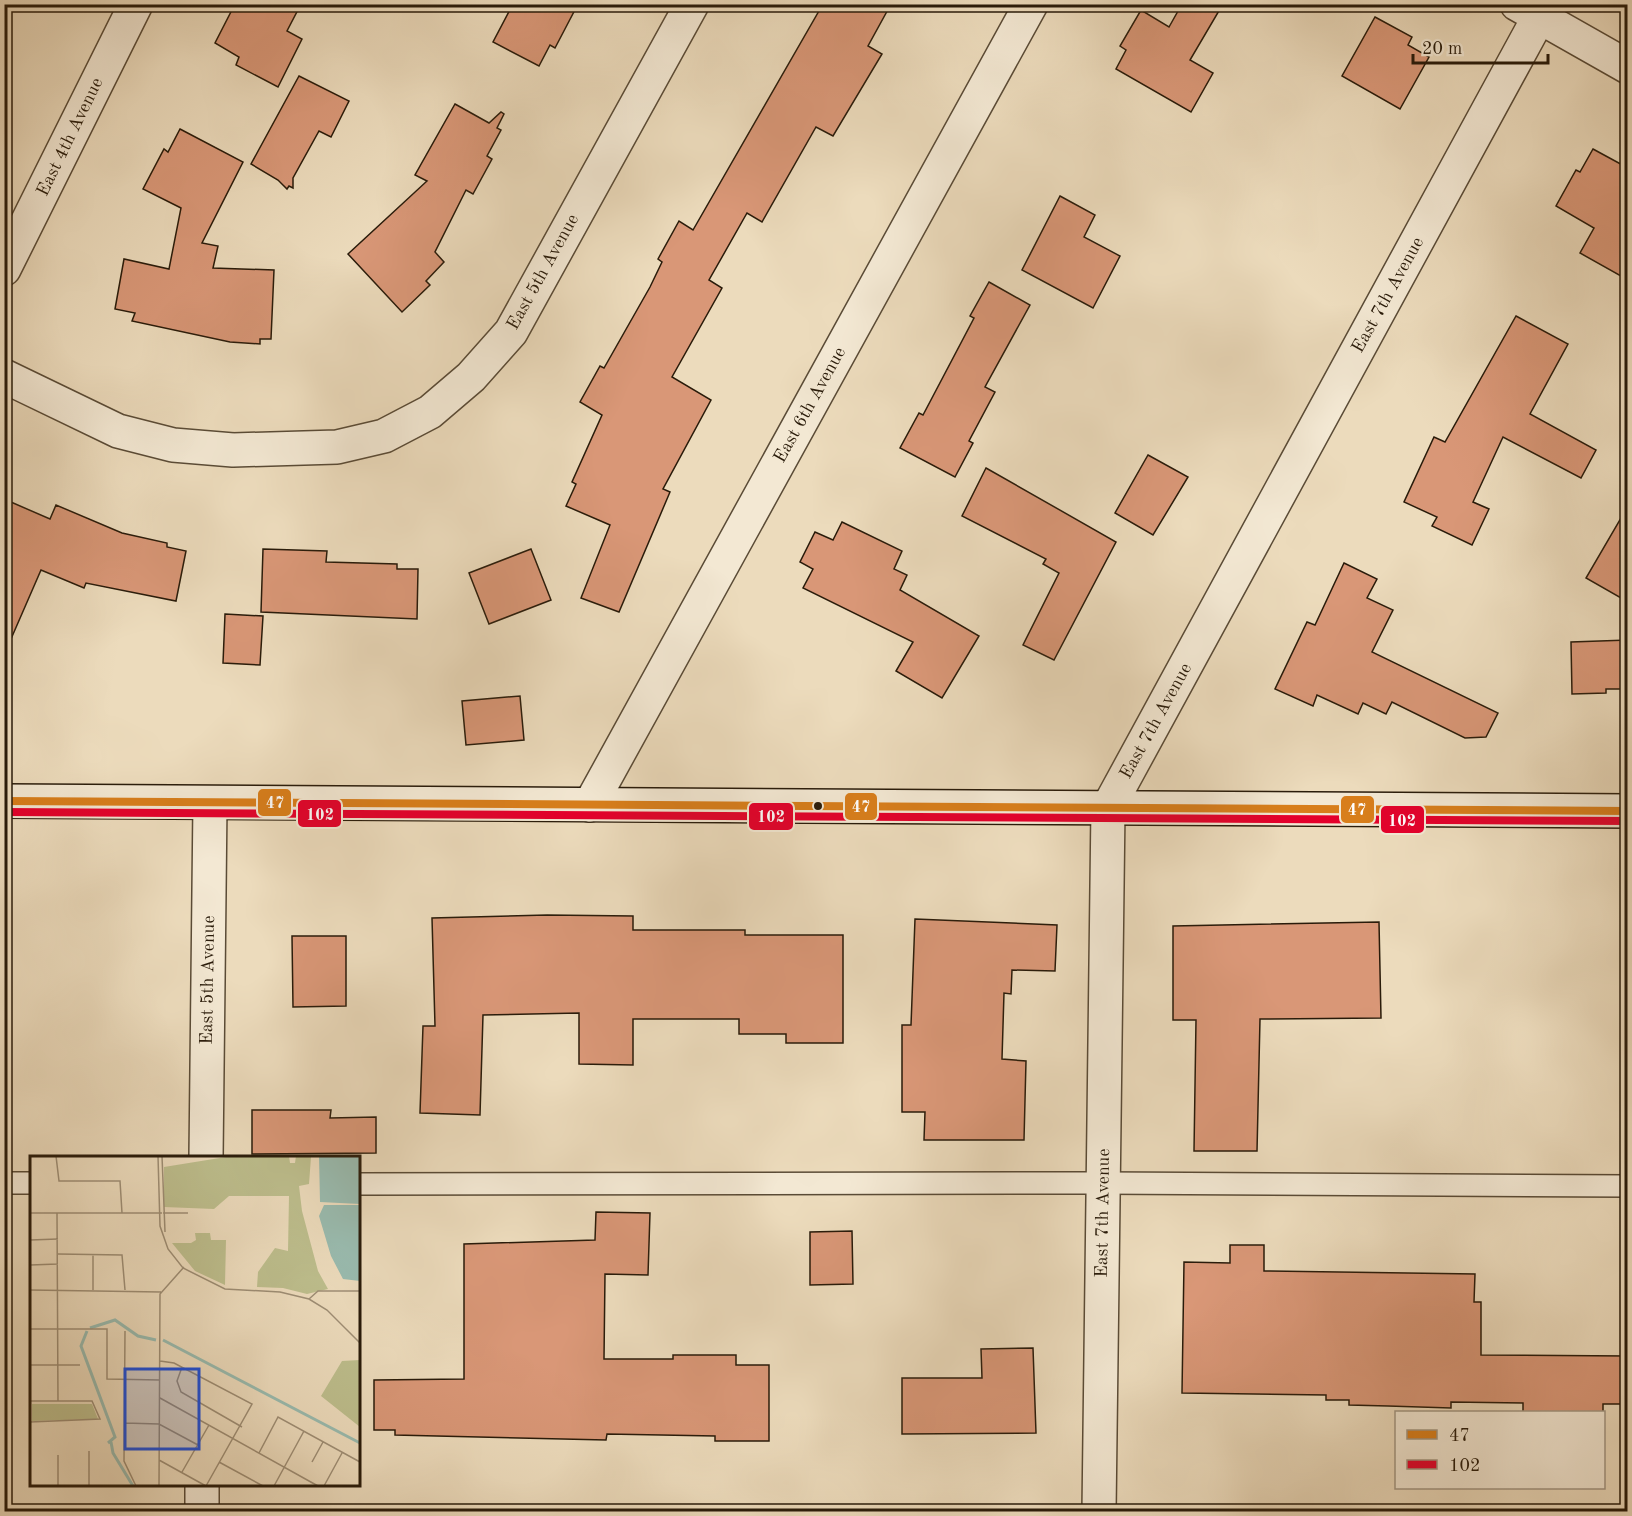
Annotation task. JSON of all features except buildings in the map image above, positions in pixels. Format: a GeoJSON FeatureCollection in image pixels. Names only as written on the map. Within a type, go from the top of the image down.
{"type":"FeatureCollection","features":[{"type":"Feature","properties":{"kind":"street","name":"East 4th Avenue"},"geometry":{"type":"LineString","coordinates":[[4,269],[136,4]]}},
{"type":"Feature","properties":{"kind":"street","name":"East 5th Avenue"},"geometry":{"type":"LineString","coordinates":[[4,376],[118,431],[173,445],[233,450],[337,447],[384,436],[430,412],[471,377],[511,332],[692,4]]}},
{"type":"Feature","properties":{"kind":"street","name":"East 6th Avenue"},"geometry":{"type":"LineString","coordinates":[[590,804],[1031,4]]}},
{"type":"Feature","properties":{"kind":"street"},"geometry":{"type":"LineString","coordinates":[[1528,11],[1628,67]]}},
{"type":"Feature","properties":{"kind":"street","name":"East 7th Avenue"},"geometry":{"type":"LineString","coordinates":[[1099,1512],[1108,808],[1528,11]]}},
{"type":"Feature","properties":{"kind":"street"},"geometry":{"type":"LineString","coordinates":[[4,801],[1628,811]]}},
{"type":"Feature","properties":{"kind":"street","name":"East 5th Avenue"},"geometry":{"type":"LineString","coordinates":[[206,1156],[210,803]]}},
{"type":"Feature","properties":{"kind":"street"},"geometry":{"type":"LineString","coordinates":[[202,1486],[202,1512]]}},
{"type":"Feature","properties":{"kind":"lane"},"geometry":{"type":"LineString","coordinates":[[4,1183],[30,1183]]}},
{"type":"Feature","properties":{"kind":"lane"},"geometry":{"type":"LineString","coordinates":[[360,1184],[1103,1183],[1628,1186]]}},
{"type":"Feature","properties":{"kind":"transit line","name":"47"},"geometry":{"type":"LineString","coordinates":[[4,801],[1628,811]]}},
{"type":"Feature","properties":{"kind":"transit line","name":"102"},"geometry":{"type":"LineString","coordinates":[[4,812],[1628,821]]}}]}
